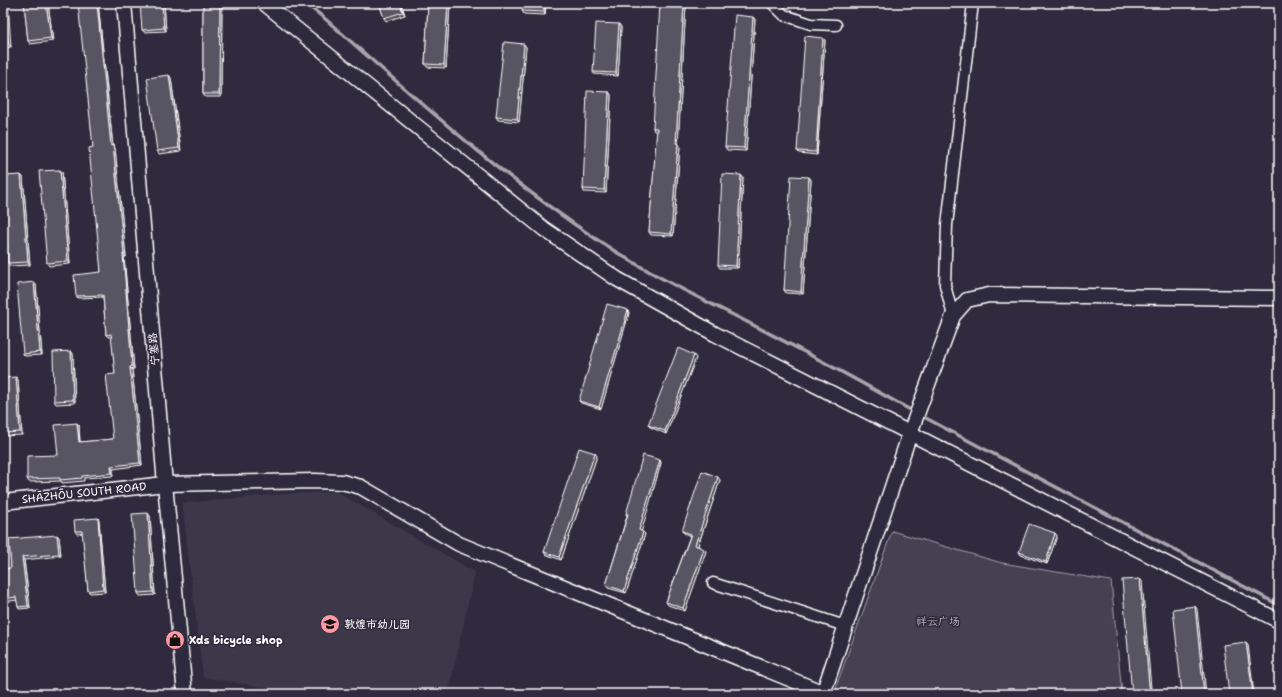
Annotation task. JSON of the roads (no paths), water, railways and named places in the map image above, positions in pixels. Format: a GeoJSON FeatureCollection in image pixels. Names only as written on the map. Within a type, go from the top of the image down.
{"type":"FeatureCollection","features":[{"type":"Feature","properties":{"kind":"street","name":"宁塞路"},"geometry":{"type":"LineString","coordinates":[[124,3],[165,484],[186,694]]}},
{"type":"Feature","properties":{"kind":"street"},"geometry":{"type":"LineString","coordinates":[[264,3],[544,229],[617,279],[715,334],[912,427],[1279,621]]}},
{"type":"Feature","properties":{"kind":"street"},"geometry":{"type":"LineString","coordinates":[[772,3],[784,15],[811,24],[836,25]]}},
{"type":"Feature","properties":{"kind":"street"},"geometry":{"type":"LineString","coordinates":[[953,316],[945,286],[947,225],[973,3]]}},
{"type":"Feature","properties":{"kind":"street"},"geometry":{"type":"LineString","coordinates":[[824,693],[912,427],[953,316],[967,300],[989,295],[1279,298]]}},
{"type":"Feature","properties":{"kind":"street","name":"SHĀZHŌU SOUTH ROAD"},"geometry":{"type":"LineString","coordinates":[[3,502],[165,484],[315,481],[342,482],[361,487],[459,544],[824,693]]}},
{"type":"Feature","properties":{"kind":"street"},"geometry":{"type":"LineString","coordinates":[[713,583],[845,626]]}},
{"type":"Feature","properties":{"kind":"waterway"},"geometry":{"type":"LineString","coordinates":[[305,3],[422,104],[524,188],[596,239],[653,274],[793,346],[914,412]]}},
{"type":"Feature","properties":{"kind":"waterway"},"geometry":{"type":"LineString","coordinates":[[920,415],[1279,605]]}},
{"type":"Feature","properties":{"kind":"place","name":"敦煌市幼儿园"},"geometry":{"type":"Point","coordinates":[330,624]}},
{"type":"Feature","properties":{"kind":"place","name":"Xds bicycle shop"},"geometry":{"type":"Point","coordinates":[175,640]}},
{"type":"Feature","properties":{"kind":"park label","name":"祥云广场"},"geometry":{"type":"Point","coordinates":[938,621]}}]}
